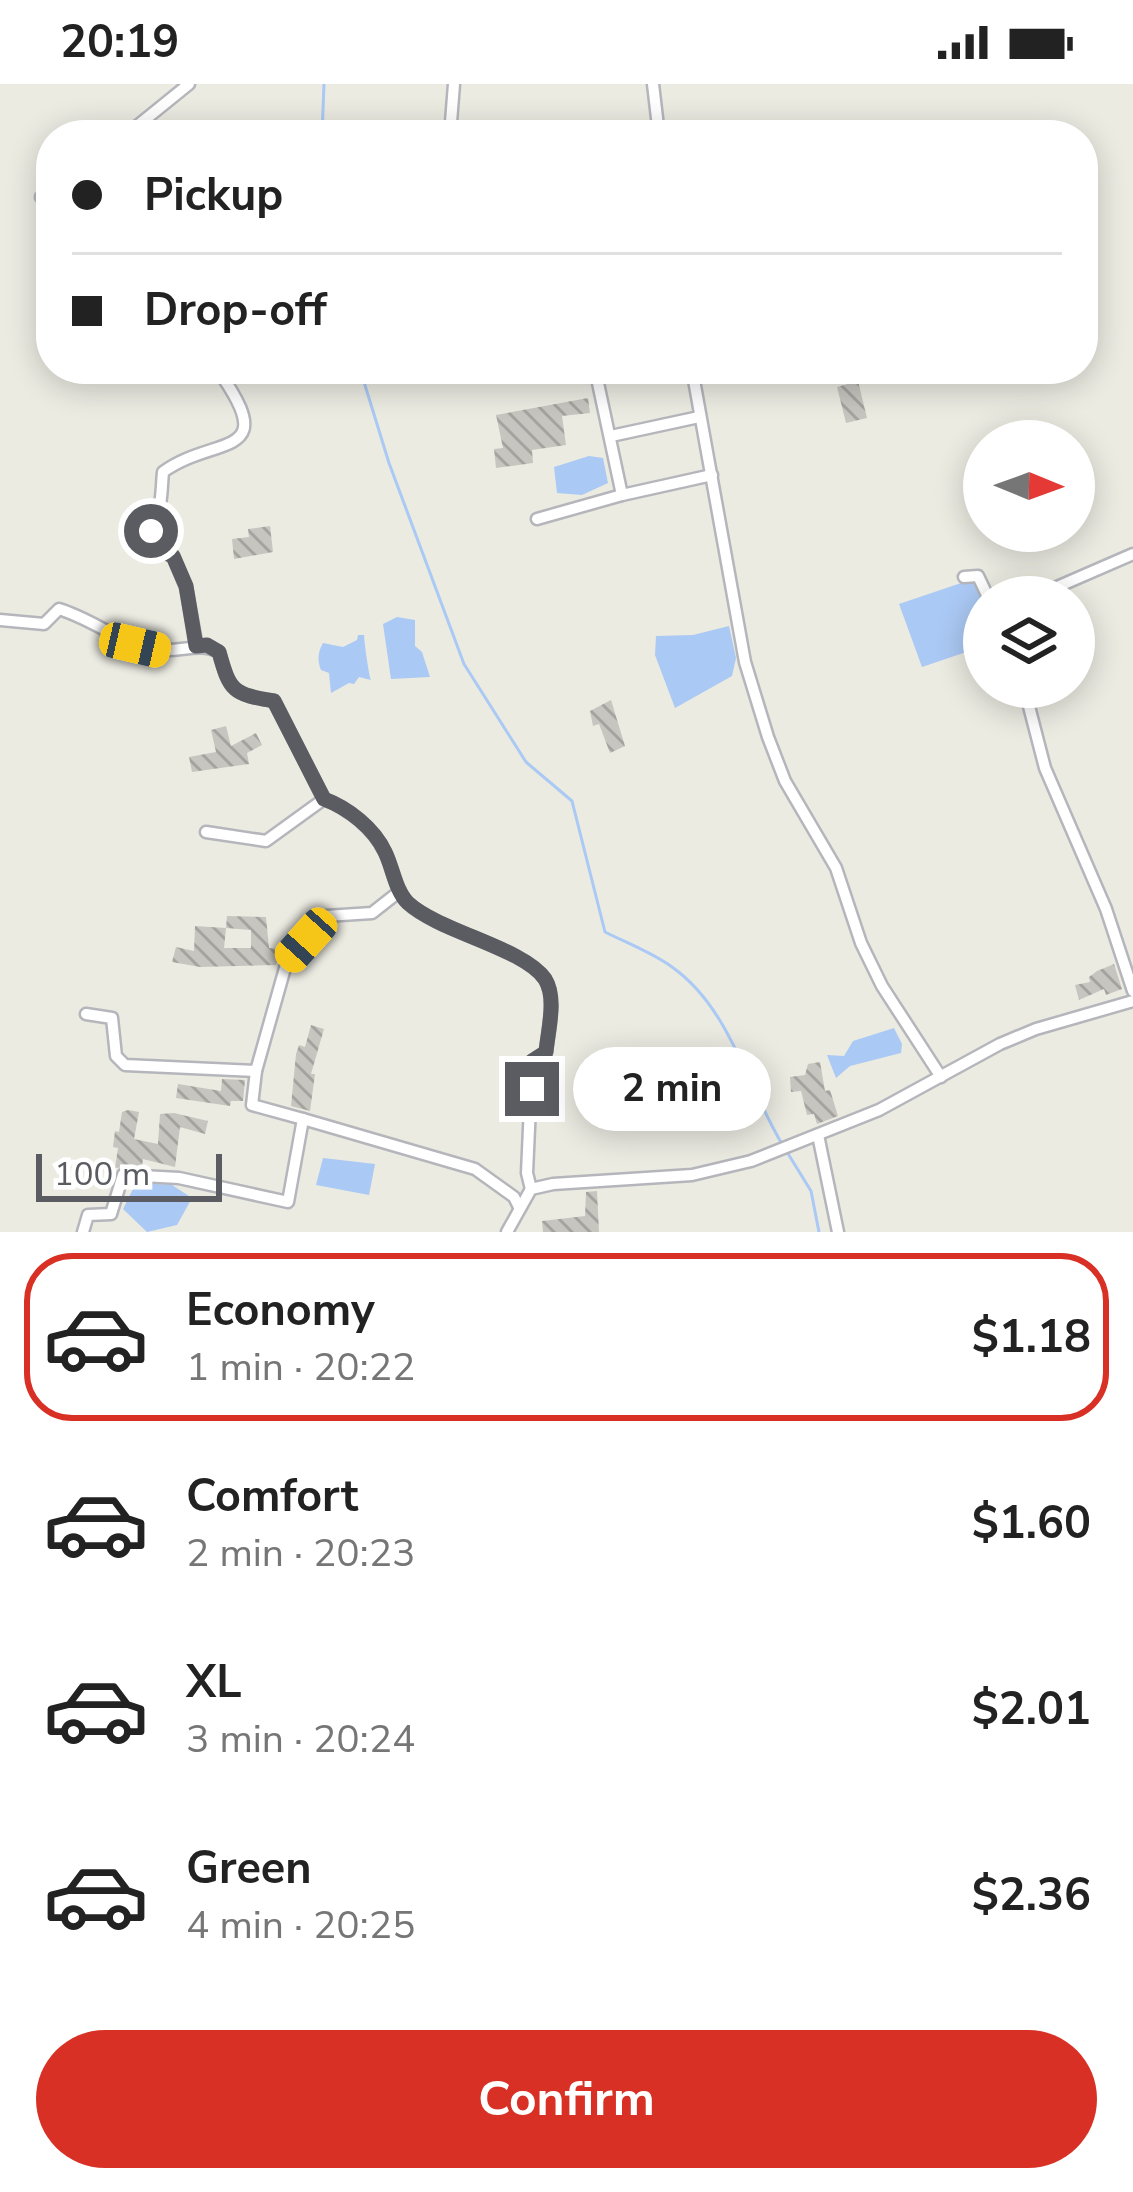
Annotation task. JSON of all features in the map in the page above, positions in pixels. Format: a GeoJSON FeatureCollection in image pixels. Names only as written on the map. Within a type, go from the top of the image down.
{"type":"FeatureCollection","features":[{"type":"Feature","properties":{"kind":"street"},"geometry":{"type":"LineString","coordinates":[[144,120],[189,84]]}},
{"type":"Feature","properties":{"kind":"street"},"geometry":{"type":"LineString","coordinates":[[451,120],[454,84]]}},
{"type":"Feature","properties":{"kind":"street"},"geometry":{"type":"LineString","coordinates":[[653,84],[657,120]]}},
{"type":"Feature","properties":{"kind":"street"},"geometry":{"type":"LineString","coordinates":[[196,646],[186,586],[173,556],[156,543],[151,523],[160,503],[164,472],[235,442],[244,432],[245,419],[226,384]]}},
{"type":"Feature","properties":{"kind":"street"},"geometry":{"type":"LineString","coordinates":[[598,384],[622,495]]}},
{"type":"Feature","properties":{"kind":"street"},"geometry":{"type":"LineString","coordinates":[[694,384],[745,662],[768,737],[785,781],[836,868],[861,944],[882,986],[941,1077]]}},
{"type":"Feature","properties":{"kind":"street"},"geometry":{"type":"LineString","coordinates":[[610,436],[699,417]]}},
{"type":"Feature","properties":{"kind":"street"},"geometry":{"type":"LineString","coordinates":[[538,519],[712,476]]}},
{"type":"Feature","properties":{"kind":"street"},"geometry":{"type":"LineString","coordinates":[[1082,576],[1133,554]]}},
{"type":"Feature","properties":{"kind":"street"},"geometry":{"type":"LineString","coordinates":[[0,620],[44,624],[58,609],[135,645],[162,651],[207,645],[219,652],[228,684],[243,696],[274,701],[324,799],[345,806],[384,848],[410,904],[490,947],[533,963],[549,985],[546,1052],[532,1061],[527,1173],[531,1189]]}},
{"type":"Feature","properties":{"kind":"street"},"geometry":{"type":"LineString","coordinates":[[1029,708],[1045,768],[1106,909],[1133,991]]}},
{"type":"Feature","properties":{"kind":"street"},"geometry":{"type":"LineString","coordinates":[[206,832],[266,841],[324,799]]}},
{"type":"Feature","properties":{"kind":"street"},"geometry":{"type":"LineString","coordinates":[[400,891],[372,913],[326,916],[287,961],[256,1071],[252,1106],[475,1169],[514,1197],[519,1207]]}},
{"type":"Feature","properties":{"kind":"street"},"geometry":{"type":"LineString","coordinates":[[507,1232],[531,1189],[692,1175],[751,1161],[879,1110],[1000,1044],[1133,1001]]}},
{"type":"Feature","properties":{"kind":"street"},"geometry":{"type":"LineString","coordinates":[[86,1014],[112,1018],[116,1056],[125,1065],[256,1071]]}},
{"type":"Feature","properties":{"kind":"street"},"geometry":{"type":"LineString","coordinates":[[83,1232],[88,1215],[111,1214],[123,1175],[179,1178],[288,1202],[303,1119]]}},
{"type":"Feature","properties":{"kind":"street"},"geometry":{"type":"LineString","coordinates":[[818,1136],[838,1232]]}},
{"type":"Feature","properties":{"kind":"water"},"geometry":{"type":"Polygon","coordinates":[[[589,456],[603,458],[608,483],[582,495],[557,493],[554,467],[589,456]]]}},
{"type":"Feature","properties":{"kind":"water"},"geometry":{"type":"Polygon","coordinates":[[[963,582],[963,653],[922,667],[899,604],[963,582]]]}},
{"type":"Feature","properties":{"kind":"water"},"geometry":{"type":"Polygon","coordinates":[[[397,617],[415,620],[415,646],[422,652],[430,677],[391,679],[383,624],[397,617]]]}},
{"type":"Feature","properties":{"kind":"water"},"geometry":{"type":"Polygon","coordinates":[[[729,626],[736,658],[732,676],[675,708],[655,655],[656,636],[693,635],[729,626]]]}},
{"type":"Feature","properties":{"kind":"water"},"geometry":{"type":"Polygon","coordinates":[[[364,635],[371,680],[359,677],[331,693],[329,673],[319,663],[321,646],[343,647],[364,635]]]}},
{"type":"Feature","properties":{"kind":"water"},"geometry":{"type":"Polygon","coordinates":[[[894,1028],[901,1053],[850,1066],[836,1078],[827,1055],[844,1056],[853,1041],[894,1028]]]}},
{"type":"Feature","properties":{"kind":"water"},"geometry":{"type":"Polygon","coordinates":[[[323,1158],[375,1164],[369,1195],[316,1185],[323,1158]]]}},
{"type":"Feature","properties":{"kind":"water"},"geometry":{"type":"Polygon","coordinates":[[[136,1183],[172,1185],[192,1198],[177,1225],[147,1232],[123,1209],[136,1183]]]}},
{"type":"Feature","properties":{"kind":"building"},"geometry":{"type":"Polygon","coordinates":[[[859,384],[867,418],[846,423],[837,387],[859,384]]]}},
{"type":"Feature","properties":{"kind":"building"},"geometry":{"type":"Polygon","coordinates":[[[588,398],[590,413],[562,416],[566,445],[532,450],[533,463],[496,468],[494,449],[503,448],[496,415],[588,398]]]}},
{"type":"Feature","properties":{"kind":"building"},"geometry":{"type":"Polygon","coordinates":[[[270,526],[273,552],[234,559],[232,539],[249,537],[248,529],[270,526]]]}},
{"type":"Feature","properties":{"kind":"building"},"geometry":{"type":"Polygon","coordinates":[[[611,700],[625,746],[610,753],[599,724],[593,726],[590,711],[611,700]]]}},
{"type":"Feature","properties":{"kind":"building"},"geometry":{"type":"Polygon","coordinates":[[[226,726],[231,746],[256,733],[262,745],[247,753],[249,764],[192,772],[189,757],[216,752],[211,730],[226,726]]]}},
{"type":"Feature","properties":{"kind":"building"},"geometry":{"type":"Polygon","coordinates":[[[227,916],[266,917],[269,948],[281,949],[276,965],[200,967],[172,962],[176,947],[194,951],[195,926],[226,928],[227,916]],[[226,928],[224,948],[251,948],[251,930],[226,928]]]}},
{"type":"Feature","properties":{"kind":"building"},"geometry":{"type":"Polygon","coordinates":[[[1114,964],[1122,989],[1106,995],[1104,989],[1079,1000],[1075,985],[1090,982],[1097,971],[1114,964]]]}},
{"type":"Feature","properties":{"kind":"building"},"geometry":{"type":"Polygon","coordinates":[[[311,1025],[324,1029],[311,1074],[315,1074],[310,1111],[291,1106],[296,1054],[299,1045],[305,1047],[311,1025]]]}},
{"type":"Feature","properties":{"kind":"building"},"geometry":{"type":"Polygon","coordinates":[[[820,1062],[825,1091],[830,1090],[838,1116],[817,1124],[814,1114],[807,1115],[801,1091],[791,1092],[790,1077],[805,1075],[808,1064],[820,1062]]]}},
{"type":"Feature","properties":{"kind":"building"},"geometry":{"type":"Polygon","coordinates":[[[222,1079],[245,1080],[243,1101],[231,1101],[230,1106],[176,1098],[178,1084],[221,1091],[222,1079]]]}},
{"type":"Feature","properties":{"kind":"building"},"geometry":{"type":"Polygon","coordinates":[[[122,1112],[139,1112],[134,1139],[158,1144],[160,1114],[208,1121],[205,1134],[180,1127],[175,1167],[143,1159],[142,1166],[115,1168],[115,1131],[119,1132],[122,1112]]]}},
{"type":"Feature","properties":{"kind":"building"},"geometry":{"type":"Polygon","coordinates":[[[597,1191],[599,1232],[543,1232],[542,1221],[585,1216],[586,1192],[597,1191]]]}},
{"type":"Feature","properties":{"kind":"waterway"},"geometry":{"type":"LineString","coordinates":[[323,120],[324,84]]}},
{"type":"Feature","properties":{"kind":"waterway"},"geometry":{"type":"LineString","coordinates":[[365,384],[464,664],[526,762],[572,801],[605,932],[672,967],[709,1004],[782,1144]]}},
{"type":"Feature","properties":{"kind":"waterway"},"geometry":{"type":"LineString","coordinates":[[787,1152],[811,1191],[819,1232]]}},
{"type":"Feature","properties":{"kind":"route"},"geometry":{"type":"LineString","coordinates":[[151,531],[163,552],[173,556],[186,586],[196,646],[207,645],[219,652],[228,684],[243,696],[274,701],[324,799],[345,806],[384,848],[410,904],[490,947],[533,963],[549,985],[546,1052],[532,1061],[532,1089]]}}]}
